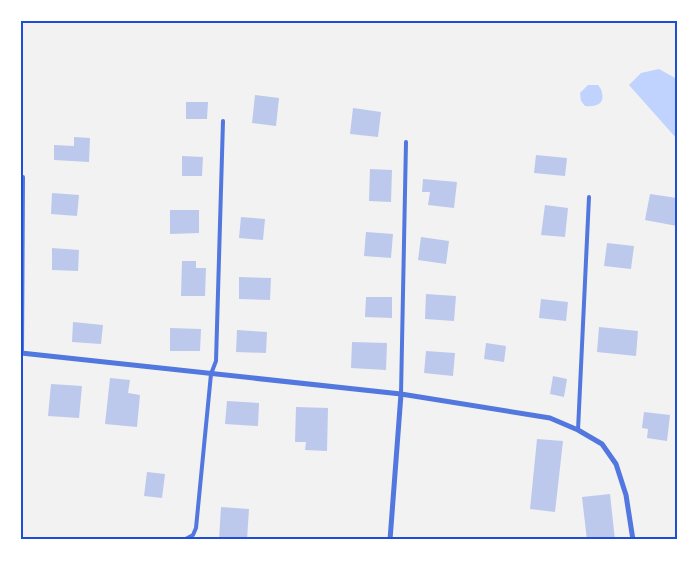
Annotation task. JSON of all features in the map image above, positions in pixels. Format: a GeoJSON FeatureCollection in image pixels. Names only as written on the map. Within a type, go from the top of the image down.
{"type":"FeatureCollection","features":[{"type":"Feature","properties":{"kind":"street"},"geometry":{"type":"LineString","coordinates":[[22,353],[401,394],[550,418],[578,430],[602,444],[616,464],[626,495],[633,540]]}},
{"type":"Feature","properties":{"kind":"street"},"geometry":{"type":"LineString","coordinates":[[390,540],[401,394]]}},
{"type":"Feature","properties":{"kind":"lane"},"geometry":{"type":"LineString","coordinates":[[184,540],[192,535],[196,528],[212,374],[216,361],[223,120]]}},
{"type":"Feature","properties":{"kind":"lane"},"geometry":{"type":"LineString","coordinates":[[401,394],[406,142]]}},
{"type":"Feature","properties":{"kind":"lane"},"geometry":{"type":"LineString","coordinates":[[22,353],[23,177]]}},
{"type":"Feature","properties":{"kind":"lane"},"geometry":{"type":"LineString","coordinates":[[578,430],[589,197]]}},
{"type":"Feature","properties":{"kind":"water"},"geometry":{"type":"Polygon","coordinates":[[[659,69],[677,79],[677,139],[629,85],[641,73],[659,69]]]}},
{"type":"Feature","properties":{"kind":"water"},"geometry":{"type":"Polygon","coordinates":[[[588,85],[598,85],[603,97],[600,103],[585,106],[581,101],[580,93],[588,85]]]}},
{"type":"Feature","properties":{"kind":"building"},"geometry":{"type":"Polygon","coordinates":[[[255,95],[279,98],[276,126],[252,123],[255,95]]]}},
{"type":"Feature","properties":{"kind":"building"},"geometry":{"type":"Polygon","coordinates":[[[186,102],[208,102],[207,119],[186,119],[186,102]]]}},
{"type":"Feature","properties":{"kind":"building"},"geometry":{"type":"Polygon","coordinates":[[[353,108],[381,112],[378,137],[350,134],[353,108]]]}},
{"type":"Feature","properties":{"kind":"building"},"geometry":{"type":"Polygon","coordinates":[[[74,137],[90,138],[89,162],[54,160],[54,145],[74,146],[74,137]]]}},
{"type":"Feature","properties":{"kind":"building"},"geometry":{"type":"Polygon","coordinates":[[[536,155],[567,158],[565,176],[534,173],[536,155]]]}},
{"type":"Feature","properties":{"kind":"building"},"geometry":{"type":"Polygon","coordinates":[[[182,156],[203,157],[202,176],[182,176],[182,156]]]}},
{"type":"Feature","properties":{"kind":"building"},"geometry":{"type":"Polygon","coordinates":[[[370,169],[392,170],[391,202],[369,201],[370,169]]]}},
{"type":"Feature","properties":{"kind":"building"},"geometry":{"type":"Polygon","coordinates":[[[423,179],[457,182],[454,208],[428,205],[430,192],[422,192],[423,179]]]}},
{"type":"Feature","properties":{"kind":"building"},"geometry":{"type":"Polygon","coordinates":[[[52,193],[79,195],[77,216],[51,214],[52,193]]]}},
{"type":"Feature","properties":{"kind":"building"},"geometry":{"type":"Polygon","coordinates":[[[650,194],[677,198],[677,226],[645,220],[650,194]]]}},
{"type":"Feature","properties":{"kind":"building"},"geometry":{"type":"Polygon","coordinates":[[[545,205],[568,208],[565,237],[541,235],[545,205]]]}},
{"type":"Feature","properties":{"kind":"building"},"geometry":{"type":"Polygon","coordinates":[[[170,210],[199,210],[199,233],[170,234],[170,210]]]}},
{"type":"Feature","properties":{"kind":"building"},"geometry":{"type":"Polygon","coordinates":[[[241,217],[265,219],[263,240],[239,238],[241,217]]]}},
{"type":"Feature","properties":{"kind":"building"},"geometry":{"type":"Polygon","coordinates":[[[366,232],[393,234],[391,258],[364,256],[366,232]]]}},
{"type":"Feature","properties":{"kind":"building"},"geometry":{"type":"Polygon","coordinates":[[[421,237],[449,241],[446,264],[418,260],[421,237]]]}},
{"type":"Feature","properties":{"kind":"building"},"geometry":{"type":"Polygon","coordinates":[[[607,243],[634,246],[631,269],[604,266],[607,243]]]}},
{"type":"Feature","properties":{"kind":"building"},"geometry":{"type":"Polygon","coordinates":[[[52,248],[79,250],[78,271],[52,270],[52,248]]]}},
{"type":"Feature","properties":{"kind":"building"},"geometry":{"type":"Polygon","coordinates":[[[182,261],[196,261],[196,268],[206,268],[205,296],[181,296],[182,261]]]}},
{"type":"Feature","properties":{"kind":"building"},"geometry":{"type":"Polygon","coordinates":[[[239,277],[271,278],[270,300],[239,299],[239,277]]]}},
{"type":"Feature","properties":{"kind":"building"},"geometry":{"type":"Polygon","coordinates":[[[426,294],[456,296],[454,321],[425,319],[426,294]]]}},
{"type":"Feature","properties":{"kind":"building"},"geometry":{"type":"Polygon","coordinates":[[[366,297],[392,297],[392,318],[365,317],[366,297]]]}},
{"type":"Feature","properties":{"kind":"building"},"geometry":{"type":"Polygon","coordinates":[[[541,299],[568,302],[566,321],[539,318],[541,299]]]}},
{"type":"Feature","properties":{"kind":"building"},"geometry":{"type":"Polygon","coordinates":[[[73,322],[103,325],[101,344],[72,342],[73,322]]]}},
{"type":"Feature","properties":{"kind":"building"},"geometry":{"type":"Polygon","coordinates":[[[599,327],[638,331],[636,356],[597,352],[599,327]]]}},
{"type":"Feature","properties":{"kind":"building"},"geometry":{"type":"Polygon","coordinates":[[[170,328],[201,329],[200,351],[170,351],[170,328]]]}},
{"type":"Feature","properties":{"kind":"building"},"geometry":{"type":"Polygon","coordinates":[[[237,330],[267,332],[266,353],[236,352],[237,330]]]}},
{"type":"Feature","properties":{"kind":"building"},"geometry":{"type":"Polygon","coordinates":[[[352,342],[387,343],[386,370],[351,368],[352,342]]]}},
{"type":"Feature","properties":{"kind":"building"},"geometry":{"type":"Polygon","coordinates":[[[486,343],[506,346],[504,362],[484,359],[486,343]]]}},
{"type":"Feature","properties":{"kind":"building"},"geometry":{"type":"Polygon","coordinates":[[[426,351],[455,353],[453,376],[424,373],[426,351]]]}},
{"type":"Feature","properties":{"kind":"building"},"geometry":{"type":"Polygon","coordinates":[[[553,376],[567,379],[564,397],[550,394],[553,376]]]}},
{"type":"Feature","properties":{"kind":"building"},"geometry":{"type":"Polygon","coordinates":[[[110,378],[130,380],[128,393],[140,395],[137,427],[105,424],[110,378]]]}},
{"type":"Feature","properties":{"kind":"building"},"geometry":{"type":"Polygon","coordinates":[[[51,384],[82,386],[79,418],[48,416],[51,384]]]}},
{"type":"Feature","properties":{"kind":"building"},"geometry":{"type":"Polygon","coordinates":[[[227,401],[259,403],[258,426],[225,424],[227,401]]]}},
{"type":"Feature","properties":{"kind":"building"},"geometry":{"type":"Polygon","coordinates":[[[296,407],[328,408],[327,451],[305,450],[306,442],[295,442],[296,407]]]}},
{"type":"Feature","properties":{"kind":"building"},"geometry":{"type":"Polygon","coordinates":[[[644,412],[670,415],[667,441],[647,438],[648,429],[642,428],[644,412]]]}},
{"type":"Feature","properties":{"kind":"building"},"geometry":{"type":"Polygon","coordinates":[[[537,439],[563,441],[555,512],[530,509],[537,439]]]}},
{"type":"Feature","properties":{"kind":"building"},"geometry":{"type":"Polygon","coordinates":[[[147,472],[165,474],[162,498],[144,496],[147,472]]]}},
{"type":"Feature","properties":{"kind":"building"},"geometry":{"type":"Polygon","coordinates":[[[610,494],[615,540],[587,540],[582,497],[610,494]]]}},
{"type":"Feature","properties":{"kind":"building"},"geometry":{"type":"Polygon","coordinates":[[[221,507],[249,509],[247,540],[219,540],[221,507]]]}}]}
